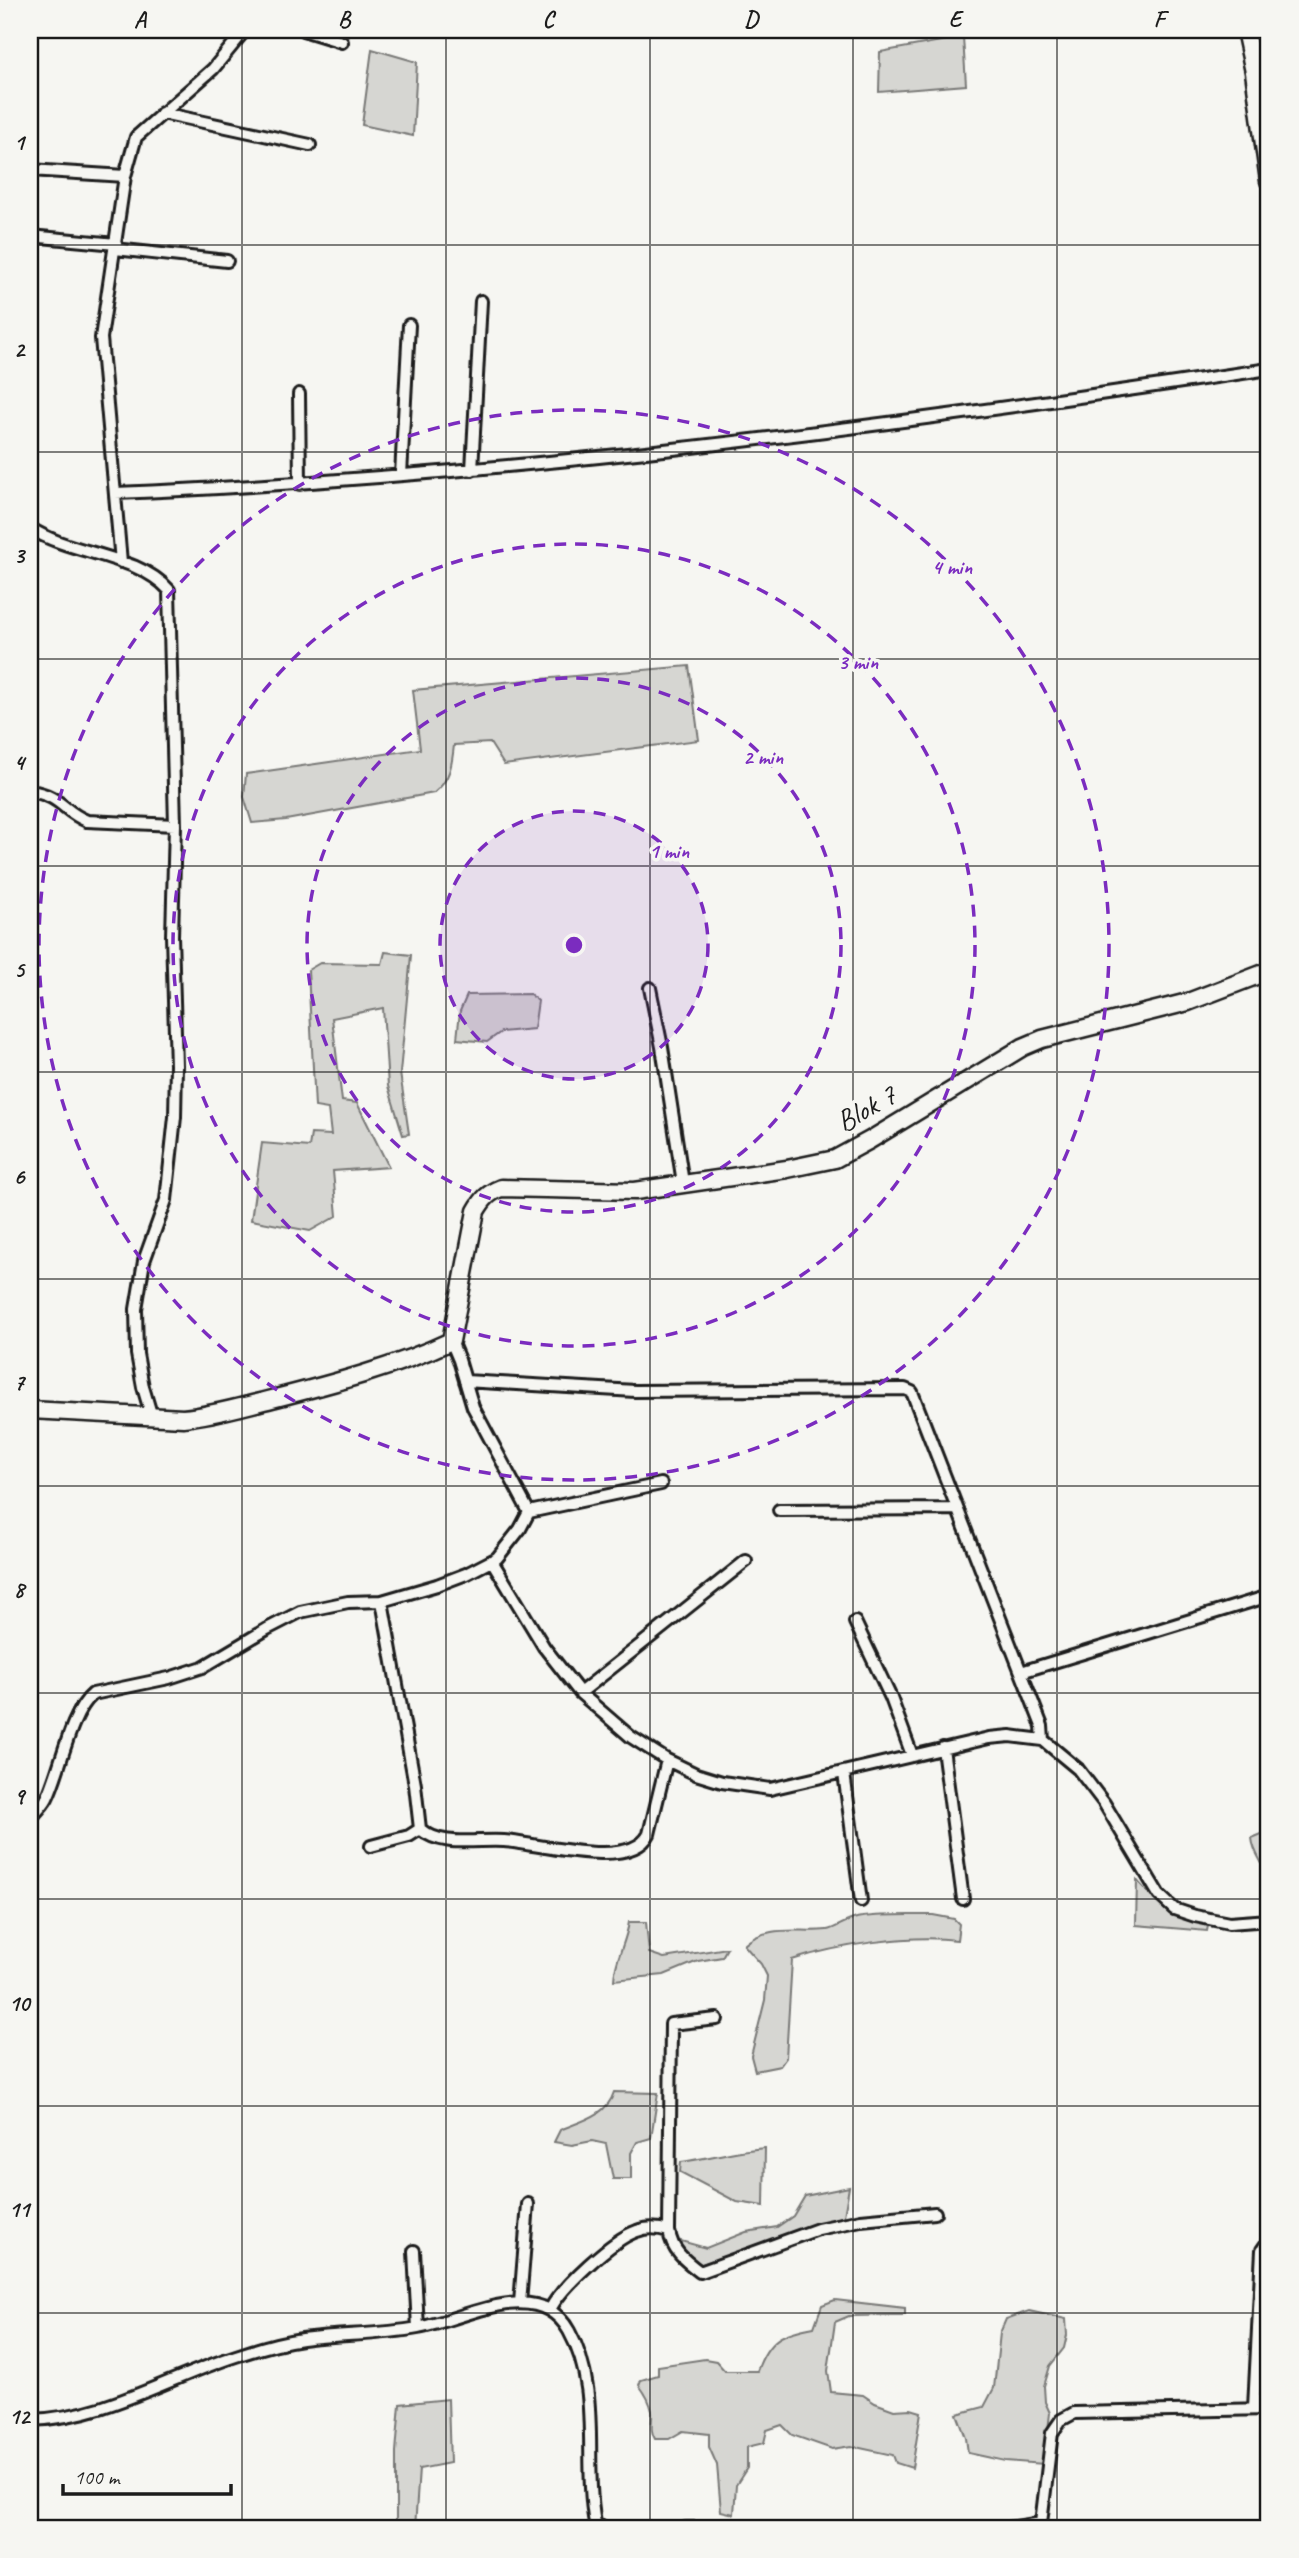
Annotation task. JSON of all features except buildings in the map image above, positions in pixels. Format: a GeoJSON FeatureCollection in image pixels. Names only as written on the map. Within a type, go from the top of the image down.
{"type":"FeatureCollection","features":[{"type":"Feature","properties":{"kind":"street"},"geometry":{"type":"LineString","coordinates":[[121,562],[102,338],[125,176],[136,137],[214,69],[245,30]]}},
{"type":"Feature","properties":{"kind":"street"},"geometry":{"type":"LineString","coordinates":[[303,30],[342,42]]}},
{"type":"Feature","properties":{"kind":"street"},"geometry":{"type":"LineString","coordinates":[[1245,30],[1254,72],[1269,181]]}},
{"type":"Feature","properties":{"kind":"street"},"geometry":{"type":"LineString","coordinates":[[162,113],[310,145]]}},
{"type":"Feature","properties":{"kind":"street"},"geometry":{"type":"LineString","coordinates":[[30,170],[125,176]]}},
{"type":"Feature","properties":{"kind":"street"},"geometry":{"type":"LineString","coordinates":[[30,236],[227,261]]}},
{"type":"Feature","properties":{"kind":"street"},"geometry":{"type":"LineString","coordinates":[[472,470],[481,300]]}},
{"type":"Feature","properties":{"kind":"street"},"geometry":{"type":"LineString","coordinates":[[401,475],[409,325]]}},
{"type":"Feature","properties":{"kind":"street"},"geometry":{"type":"LineString","coordinates":[[114,493],[300,484],[596,459],[956,414],[1269,369]]}},
{"type":"Feature","properties":{"kind":"street"},"geometry":{"type":"LineString","coordinates":[[299,394],[300,484]]}},
{"type":"Feature","properties":{"kind":"street"},"geometry":{"type":"LineString","coordinates":[[30,528],[41,536],[121,562],[159,579],[169,590],[175,825],[172,936],[175,1117],[166,1200],[144,1261],[136,1310],[137,1354],[151,1414]]}},
{"type":"Feature","properties":{"kind":"street"},"geometry":{"type":"LineString","coordinates":[[30,792],[52,796],[87,821],[175,825]]}},
{"type":"Feature","properties":{"kind":"street","name":"Blok 7"},"geometry":{"type":"LineString","coordinates":[[451,1341],[476,1211],[483,1199],[501,1188],[635,1191],[787,1169],[835,1159],[1032,1043],[1059,1033],[1188,1002],[1269,971]]}},
{"type":"Feature","properties":{"kind":"street"},"geometry":{"type":"LineString","coordinates":[[650,988],[683,1183]]}},
{"type":"Feature","properties":{"kind":"street"},"geometry":{"type":"LineString","coordinates":[[30,1409],[151,1414],[183,1418],[206,1416],[320,1387],[432,1350],[451,1341],[473,1407],[529,1512]]}},
{"type":"Feature","properties":{"kind":"street"},"geometry":{"type":"LineString","coordinates":[[466,1381],[635,1391],[905,1388],[912,1392],[1042,1726],[1043,1740]]}},
{"type":"Feature","properties":{"kind":"street"},"geometry":{"type":"LineString","coordinates":[[529,1512],[661,1484]]}},
{"type":"Feature","properties":{"kind":"street"},"geometry":{"type":"LineString","coordinates":[[779,1510],[956,1509]]}},
{"type":"Feature","properties":{"kind":"street"},"geometry":{"type":"LineString","coordinates":[[30,1819],[46,1800],[74,1725],[88,1698],[93,1694],[169,1678],[203,1667],[300,1612],[348,1602],[382,1601],[437,1586],[492,1561],[520,1529],[529,1512]]}},
{"type":"Feature","properties":{"kind":"street"},"geometry":{"type":"LineString","coordinates":[[580,1693],[746,1560]]}},
{"type":"Feature","properties":{"kind":"street"},"geometry":{"type":"LineString","coordinates":[[492,1561],[544,1647],[580,1693],[631,1737],[667,1760],[696,1774],[722,1782],[770,1789],[999,1737],[1043,1740],[1077,1769],[1104,1803],[1159,1895],[1174,1909],[1229,1923],[1269,1920]]}},
{"type":"Feature","properties":{"kind":"street"},"geometry":{"type":"LineString","coordinates":[[1021,1672],[1269,1596]]}},
{"type":"Feature","properties":{"kind":"street"},"geometry":{"type":"LineString","coordinates":[[382,1601],[421,1829],[429,1836],[439,1840],[506,1841],[571,1852],[621,1851],[635,1848],[646,1841],[649,1834],[667,1760]]}},
{"type":"Feature","properties":{"kind":"street"},"geometry":{"type":"LineString","coordinates":[[855,1622],[891,1698],[912,1755]]}},
{"type":"Feature","properties":{"kind":"street"},"geometry":{"type":"LineString","coordinates":[[943,1748],[963,1899]]}},
{"type":"Feature","properties":{"kind":"street"},"geometry":{"type":"LineString","coordinates":[[844,1773],[861,1901]]}},
{"type":"Feature","properties":{"kind":"street"},"geometry":{"type":"LineString","coordinates":[[372,1846],[409,1836],[421,1829]]}},
{"type":"Feature","properties":{"kind":"street"},"geometry":{"type":"LineString","coordinates":[[717,2019],[671,2024],[669,2231],[671,2244],[683,2260],[700,2272],[818,2229],[861,2220],[935,2213]]}},
{"type":"Feature","properties":{"kind":"street"},"geometry":{"type":"LineString","coordinates":[[520,2303],[528,2204]]}},
{"type":"Feature","properties":{"kind":"street"},"geometry":{"type":"LineString","coordinates":[[550,2310],[556,2298],[614,2243],[638,2230],[657,2228],[669,2231]]}},
{"type":"Feature","properties":{"kind":"street"},"geometry":{"type":"LineString","coordinates":[[1254,2408],[1262,2250],[1269,2240]]}},
{"type":"Feature","properties":{"kind":"street"},"geometry":{"type":"LineString","coordinates":[[414,2251],[418,2328]]}},
{"type":"Feature","properties":{"kind":"street"},"geometry":{"type":"LineString","coordinates":[[30,2420],[85,2414],[121,2403],[190,2372],[299,2339],[418,2328],[503,2304],[520,2303],[550,2310],[568,2329],[586,2380],[590,2423],[590,2498],[595,2527]]}},
{"type":"Feature","properties":{"kind":"street"},"geometry":{"type":"LineString","coordinates":[[1008,2528],[1041,2523],[1052,2433],[1061,2420],[1074,2413],[1269,2409]]}},
{"type":"Feature","properties":{"kind":"street"},"geometry":{"type":"LineString","coordinates":[[686,2528],[750,2528]]}},
{"type":"Feature","properties":{"kind":"shaded area"},"geometry":{"type":"Polygon","coordinates":[[[963,37],[966,85],[879,92],[880,52],[963,37]]]}},
{"type":"Feature","properties":{"kind":"shaded area"},"geometry":{"type":"Polygon","coordinates":[[[372,49],[417,62],[413,136],[362,125],[372,49]]]}},
{"type":"Feature","properties":{"kind":"shaded area"},"geometry":{"type":"Polygon","coordinates":[[[689,666],[699,740],[504,765],[490,743],[454,745],[449,772],[444,783],[434,793],[286,820],[252,823],[244,797],[246,774],[420,749],[413,690],[689,666]]]}},
{"type":"Feature","properties":{"kind":"shaded area"},"geometry":{"type":"Polygon","coordinates":[[[385,952],[411,955],[400,1073],[409,1134],[403,1135],[388,1086],[383,1008],[332,1018],[342,1101],[357,1103],[389,1167],[333,1171],[337,1216],[310,1231],[251,1220],[262,1143],[309,1147],[311,1134],[331,1135],[328,1109],[315,1107],[308,970],[320,963],[382,964],[385,952]]]}},
{"type":"Feature","properties":{"kind":"shaded area"},"geometry":{"type":"Polygon","coordinates":[[[530,994],[538,1001],[534,1029],[501,1032],[487,1042],[457,1039],[460,1011],[467,995],[530,994]]]}},
{"type":"Feature","properties":{"kind":"shaded area"},"geometry":{"type":"Polygon","coordinates":[[[1269,1831],[1269,1880],[1252,1838],[1269,1831]]]}},
{"type":"Feature","properties":{"kind":"shaded area"},"geometry":{"type":"Polygon","coordinates":[[[1137,1880],[1160,1904],[1208,1926],[1207,1931],[1136,1925],[1137,1880]]]}},
{"type":"Feature","properties":{"kind":"shaded area"},"geometry":{"type":"Polygon","coordinates":[[[933,1915],[954,1919],[959,1924],[957,1940],[918,1938],[874,1942],[792,1960],[786,2058],[780,2066],[755,2071],[751,2056],[765,2000],[767,1976],[761,1964],[744,1945],[763,1934],[827,1930],[857,1918],[933,1915]]]}},
{"type":"Feature","properties":{"kind":"shaded area"},"geometry":{"type":"Polygon","coordinates":[[[629,1922],[646,1922],[649,1953],[664,1958],[727,1948],[722,1957],[698,1961],[664,1975],[614,1980],[629,1922]]]}},
{"type":"Feature","properties":{"kind":"shaded area"},"geometry":{"type":"Polygon","coordinates":[[[614,2092],[658,2093],[651,2138],[637,2142],[631,2153],[631,2179],[613,2179],[606,2144],[592,2141],[572,2145],[554,2142],[560,2130],[606,2107],[614,2092]]]}},
{"type":"Feature","properties":{"kind":"shaded area"},"geometry":{"type":"Polygon","coordinates":[[[765,2148],[764,2206],[737,2202],[680,2172],[681,2162],[765,2148]]]}},
{"type":"Feature","properties":{"kind":"shaded area"},"geometry":{"type":"Polygon","coordinates":[[[849,2187],[844,2216],[699,2265],[681,2250],[681,2241],[706,2248],[746,2232],[777,2227],[793,2216],[805,2196],[849,2187]]]}},
{"type":"Feature","properties":{"kind":"shaded area"},"geometry":{"type":"Polygon","coordinates":[[[1269,2258],[1269,2402],[1262,2395],[1260,2376],[1269,2258]]]}},
{"type":"Feature","properties":{"kind":"shaded area"},"geometry":{"type":"Polygon","coordinates":[[[835,2300],[905,2308],[905,2315],[849,2316],[835,2322],[828,2371],[831,2392],[863,2395],[894,2410],[911,2409],[921,2412],[912,2468],[896,2463],[893,2455],[851,2446],[832,2449],[792,2435],[782,2425],[767,2430],[764,2443],[747,2447],[747,2468],[736,2485],[734,2514],[721,2511],[717,2465],[709,2447],[709,2434],[683,2431],[669,2439],[655,2439],[652,2411],[639,2385],[641,2380],[658,2375],[658,2366],[705,2359],[716,2361],[725,2371],[757,2371],[772,2344],[785,2335],[814,2327],[822,2305],[835,2300]]]}},
{"type":"Feature","properties":{"kind":"shaded area"},"geometry":{"type":"Polygon","coordinates":[[[1029,2311],[1066,2319],[1064,2348],[1050,2366],[1044,2386],[1045,2402],[1050,2413],[1044,2464],[1005,2461],[968,2453],[966,2438],[957,2414],[984,2407],[994,2388],[1000,2333],[1006,2319],[1029,2311]]]}},
{"type":"Feature","properties":{"kind":"shaded area"},"geometry":{"type":"Polygon","coordinates":[[[448,2399],[450,2463],[419,2469],[415,2528],[396,2528],[396,2452],[400,2404],[448,2399]]]}}]}
